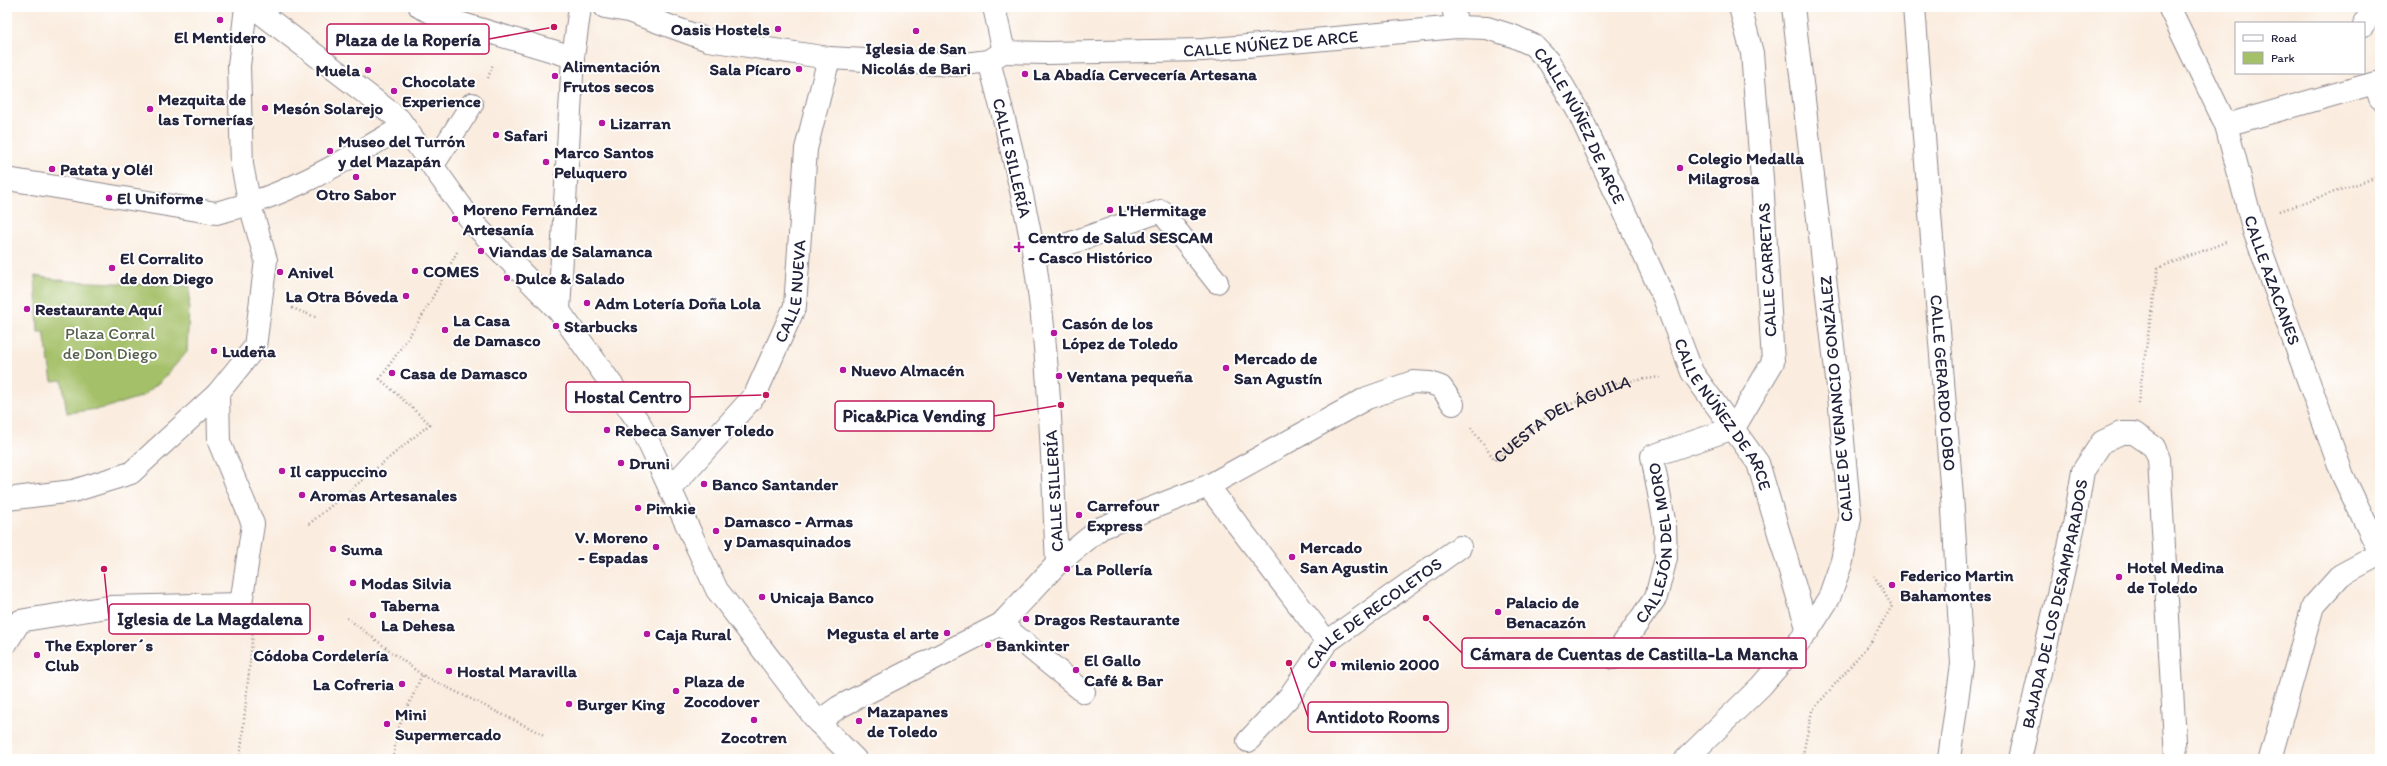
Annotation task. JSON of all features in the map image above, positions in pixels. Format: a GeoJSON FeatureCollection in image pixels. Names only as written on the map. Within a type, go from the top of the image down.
{"type":"FeatureCollection","features":[{"type":"Feature","properties":{"kind":"street"},"geometry":{"type":"LineString","coordinates":[[7,499],[73,491],[131,473],[218,393],[255,347],[266,260],[250,205],[242,165],[239,66],[246,7]]}},
{"type":"Feature","properties":{"kind":"street"},"geometry":{"type":"LineString","coordinates":[[253,7],[393,114],[404,126],[433,165],[473,223],[559,311],[640,424],[717,590],[818,722],[855,759]]}},
{"type":"Feature","properties":{"kind":"street"},"geometry":{"type":"LineString","coordinates":[[420,7],[446,19],[573,57]]}},
{"type":"Feature","properties":{"kind":"street"},"geometry":{"type":"LineString","coordinates":[[559,311],[573,57],[580,7]]}},
{"type":"Feature","properties":{"kind":"street","name":"CALLE NÚÑEZ DE ARCE"},"geometry":{"type":"LineString","coordinates":[[605,7],[628,11],[708,40],[829,58],[956,65],[996,57],[1047,53],[1203,50],[1455,17],[1513,36],[1533,45],[1549,62],[1579,113],[1664,298],[1692,372],[1758,463],[1808,631]]}},
{"type":"Feature","properties":{"kind":"street","name":"CALLE SILLERÍA"},"geometry":{"type":"LineString","coordinates":[[818,722],[838,707],[1001,624],[1057,564],[1049,390],[1034,256],[1005,121],[996,57],[994,7]]}},
{"type":"Feature","properties":{"kind":"street","name":"CALLE CARRETAS"},"geometry":{"type":"LineString","coordinates":[[1734,428],[1772,362],[1762,178],[1752,53],[1740,7]]}},
{"type":"Feature","properties":{"kind":"street","name":"CALLE DE VENANCIO GONZÁLEZ"},"geometry":{"type":"LineString","coordinates":[[1686,759],[1761,686],[1808,631],[1829,598],[1842,561],[1850,518],[1839,396],[1792,7]]}},
{"type":"Feature","properties":{"kind":"street","name":"CALLE GERARDO LOBO"},"geometry":{"type":"LineString","coordinates":[[1914,7],[1953,510],[1962,664],[1949,759]]}},
{"type":"Feature","properties":{"kind":"street","name":"CALLE AZACANES"},"geometry":{"type":"LineString","coordinates":[[2169,7],[2226,125],[2253,226],[2343,476],[2380,553]]}},
{"type":"Feature","properties":{"kind":"street"},"geometry":{"type":"LineString","coordinates":[[2365,23],[2374,7]]}},
{"type":"Feature","properties":{"kind":"street","name":"CALLE NUEVA"},"geometry":{"type":"LineString","coordinates":[[670,489],[755,395],[795,306],[806,149],[829,58]]}},
{"type":"Feature","properties":{"kind":"street"},"geometry":{"type":"LineString","coordinates":[[2226,125],[2378,91]]}},
{"type":"Feature","properties":{"kind":"street"},"geometry":{"type":"LineString","coordinates":[[433,165],[472,104]]}},
{"type":"Feature","properties":{"kind":"street"},"geometry":{"type":"LineString","coordinates":[[7,179],[216,213],[250,205],[318,176],[404,126]]}},
{"type":"Feature","properties":{"kind":"street"},"geometry":{"type":"LineString","coordinates":[[1034,256],[1161,211],[1217,282]]}},
{"type":"Feature","properties":{"kind":"street"},"geometry":{"type":"LineString","coordinates":[[1057,564],[1101,528],[1208,486],[1367,398],[1413,382],[1430,383],[1441,387],[1453,404]]}},
{"type":"Feature","properties":{"kind":"street"},"geometry":{"type":"LineString","coordinates":[[7,642],[20,621],[31,618],[108,607],[241,604],[253,524],[219,442],[218,393]]}},
{"type":"Feature","properties":{"kind":"street","name":"CALLEJÓN DEL MORO"},"geometry":{"type":"LineString","coordinates":[[1613,658],[1656,597],[1666,558],[1665,526],[1652,456],[1734,428]]}},
{"type":"Feature","properties":{"kind":"street","name":"BAJADA DE LOS DESAMPARADOS"},"geometry":{"type":"LineString","coordinates":[[2020,759],[2074,525],[2084,471],[2102,442],[2121,433],[2134,433]]}},
{"type":"Feature","properties":{"kind":"street"},"geometry":{"type":"LineString","coordinates":[[2134,433],[2154,447],[2159,459],[2176,759]]}},
{"type":"Feature","properties":{"kind":"street"},"geometry":{"type":"LineString","coordinates":[[1208,486],[1327,642]]}},
{"type":"Feature","properties":{"kind":"street","name":"CALLE DE RECOLETOS"},"geometry":{"type":"LineString","coordinates":[[1248,741],[1289,697],[1327,642],[1460,547]]}},
{"type":"Feature","properties":{"kind":"street"},"geometry":{"type":"LineString","coordinates":[[2270,759],[2313,606],[2341,575],[2380,553]]}},
{"type":"Feature","properties":{"kind":"street"},"geometry":{"type":"LineString","coordinates":[[1001,624],[1084,692]]}},
{"type":"Feature","properties":{"kind":"path"},"geometry":{"type":"LineString","coordinates":[[472,104],[487,80],[504,36]]}},
{"type":"Feature","properties":{"kind":"path"},"geometry":{"type":"LineString","coordinates":[[2134,433],[2158,268],[2253,226],[2380,176]]}},
{"type":"Feature","properties":{"kind":"path"},"geometry":{"type":"LineString","coordinates":[[308,524],[430,424],[380,379],[423,315],[473,223]]}},
{"type":"Feature","properties":{"kind":"path","name":"CUESTA DEL ÁGUILA"},"geometry":{"type":"LineString","coordinates":[[1453,404],[1495,460],[1551,413],[1618,383],[1692,372]]}},
{"type":"Feature","properties":{"kind":"path"},"geometry":{"type":"LineString","coordinates":[[1802,759],[1812,711],[1871,642],[1892,606],[1874,576]]}},
{"type":"Feature","properties":{"kind":"path"},"geometry":{"type":"LineString","coordinates":[[347,618],[422,675],[544,735]]}},
{"type":"Feature","properties":{"kind":"path"},"geometry":{"type":"LineString","coordinates":[[240,759],[254,626]]}},
{"type":"Feature","properties":{"kind":"path"},"geometry":{"type":"LineString","coordinates":[[393,759],[398,729],[422,675]]}},
{"type":"Feature","properties":{"kind":"green space","name":"Plaza Corral de Don Diego"},"geometry":{"type":"Polygon","coordinates":[[[35,276],[67,281],[190,286],[187,352],[163,379],[143,396],[105,408],[67,413],[62,380],[52,381],[44,332],[38,332],[35,276]]]}},
{"type":"Feature","properties":{"kind":"place","name":"El Mentidero"},"geometry":{"type":"Point","coordinates":[220,20]}},
{"type":"Feature","properties":{"kind":"place","name":"Plaza de la Ropería"},"geometry":{"type":"Point","coordinates":[554,27]}},
{"type":"Feature","properties":{"kind":"place","name":"Oasis Hostels"},"geometry":{"type":"Point","coordinates":[778,29]}},
{"type":"Feature","properties":{"kind":"place","name":"Iglesia de San Nicolás de Bari"},"geometry":{"type":"Point","coordinates":[916,31]}},
{"type":"Feature","properties":{"kind":"place","name":"Sala Pícaro"},"geometry":{"type":"Point","coordinates":[799,69]}},
{"type":"Feature","properties":{"kind":"place","name":"Muela"},"geometry":{"type":"Point","coordinates":[368,70]}},
{"type":"Feature","properties":{"kind":"place","name":"La Abadía Cervecería Artesana"},"geometry":{"type":"Point","coordinates":[1025,74]}},
{"type":"Feature","properties":{"kind":"place","name":"Alimentación Frutos secos"},"geometry":{"type":"Point","coordinates":[555,76]}},
{"type":"Feature","properties":{"kind":"place","name":"Chocolate Experience"},"geometry":{"type":"Point","coordinates":[394,91]}},
{"type":"Feature","properties":{"kind":"place","name":"Mesón Solarejo"},"geometry":{"type":"Point","coordinates":[265,108]}},
{"type":"Feature","properties":{"kind":"place","name":"Mezquita de las Tornerías"},"geometry":{"type":"Point","coordinates":[150,109]}},
{"type":"Feature","properties":{"kind":"place","name":"Lizarran"},"geometry":{"type":"Point","coordinates":[602,123]}},
{"type":"Feature","properties":{"kind":"place","name":"Safari"},"geometry":{"type":"Point","coordinates":[496,135]}},
{"type":"Feature","properties":{"kind":"place","name":"Museo del Turrón y del Mazapán"},"geometry":{"type":"Point","coordinates":[330,151]}},
{"type":"Feature","properties":{"kind":"place","name":"Marco Santos Peluquero"},"geometry":{"type":"Point","coordinates":[546,162]}},
{"type":"Feature","properties":{"kind":"place","name":"Colegio Medalla Milagrosa"},"geometry":{"type":"Point","coordinates":[1680,168]}},
{"type":"Feature","properties":{"kind":"place","name":"Patata y Olé!"},"geometry":{"type":"Point","coordinates":[52,169]}},
{"type":"Feature","properties":{"kind":"place","name":"Otro Sabor"},"geometry":{"type":"Point","coordinates":[356,177]}},
{"type":"Feature","properties":{"kind":"place","name":"El Uniforme"},"geometry":{"type":"Point","coordinates":[109,198]}},
{"type":"Feature","properties":{"kind":"place","name":"L'Hermitage"},"geometry":{"type":"Point","coordinates":[1110,210]}},
{"type":"Feature","properties":{"kind":"place","name":"Moreno Fernández Artesanía"},"geometry":{"type":"Point","coordinates":[455,219]}},
{"type":"Feature","properties":{"kind":"place","name":"Centro de Salud SESCAM - Casco Histórico"},"geometry":{"type":"Point","coordinates":[1019,247]}},
{"type":"Feature","properties":{"kind":"place","name":"Viandas de Salamanca"},"geometry":{"type":"Point","coordinates":[481,251]}},
{"type":"Feature","properties":{"kind":"place","name":"El Corralito de don Diego"},"geometry":{"type":"Point","coordinates":[112,268]}},
{"type":"Feature","properties":{"kind":"place","name":"COMES"},"geometry":{"type":"Point","coordinates":[415,271]}},
{"type":"Feature","properties":{"kind":"place","name":"Anivel"},"geometry":{"type":"Point","coordinates":[280,272]}},
{"type":"Feature","properties":{"kind":"place","name":"Dulce & Salado"},"geometry":{"type":"Point","coordinates":[507,278]}},
{"type":"Feature","properties":{"kind":"place","name":"La Otra Bóveda"},"geometry":{"type":"Point","coordinates":[406,296]}},
{"type":"Feature","properties":{"kind":"place","name":"Adm Lotería Doña Lola"},"geometry":{"type":"Point","coordinates":[587,303]}},
{"type":"Feature","properties":{"kind":"place","name":"Restaurante Aquí"},"geometry":{"type":"Point","coordinates":[27,309]}},
{"type":"Feature","properties":{"kind":"place","name":"Starbucks"},"geometry":{"type":"Point","coordinates":[556,326]}},
{"type":"Feature","properties":{"kind":"place","name":"La Casa de Damasco"},"geometry":{"type":"Point","coordinates":[445,330]}},
{"type":"Feature","properties":{"kind":"place","name":"Casón de los López de Toledo"},"geometry":{"type":"Point","coordinates":[1054,333]}},
{"type":"Feature","properties":{"kind":"place","name":"Ludeña"},"geometry":{"type":"Point","coordinates":[214,351]}},
{"type":"Feature","properties":{"kind":"place","name":"Mercado de San Agustín"},"geometry":{"type":"Point","coordinates":[1226,368]}},
{"type":"Feature","properties":{"kind":"place","name":"Nuevo Almacén"},"geometry":{"type":"Point","coordinates":[843,370]}},
{"type":"Feature","properties":{"kind":"place","name":"Casa de Damasco"},"geometry":{"type":"Point","coordinates":[392,373]}},
{"type":"Feature","properties":{"kind":"place","name":"Ventana pequeña"},"geometry":{"type":"Point","coordinates":[1059,376]}},
{"type":"Feature","properties":{"kind":"place","name":"Hostal Centro"},"geometry":{"type":"Point","coordinates":[766,395]}},
{"type":"Feature","properties":{"kind":"place","name":"Pica&Pica Vending"},"geometry":{"type":"Point","coordinates":[1061,405]}},
{"type":"Feature","properties":{"kind":"place","name":"Rebeca Sanver Toledo"},"geometry":{"type":"Point","coordinates":[607,430]}},
{"type":"Feature","properties":{"kind":"place","name":"Druni"},"geometry":{"type":"Point","coordinates":[621,463]}},
{"type":"Feature","properties":{"kind":"place","name":"Il cappuccino"},"geometry":{"type":"Point","coordinates":[282,471]}},
{"type":"Feature","properties":{"kind":"place","name":"Banco Santander"},"geometry":{"type":"Point","coordinates":[704,484]}},
{"type":"Feature","properties":{"kind":"place","name":"Aromas Artesanales"},"geometry":{"type":"Point","coordinates":[302,495]}},
{"type":"Feature","properties":{"kind":"place","name":"Pimkie"},"geometry":{"type":"Point","coordinates":[638,508]}},
{"type":"Feature","properties":{"kind":"place","name":"Carrefour Express"},"geometry":{"type":"Point","coordinates":[1079,515]}},
{"type":"Feature","properties":{"kind":"place","name":"Damasco - Armas y Damasquinados"},"geometry":{"type":"Point","coordinates":[716,531]}},
{"type":"Feature","properties":{"kind":"place","name":"V. Moreno - Espadas"},"geometry":{"type":"Point","coordinates":[656,547]}},
{"type":"Feature","properties":{"kind":"place","name":"Suma"},"geometry":{"type":"Point","coordinates":[333,549]}},
{"type":"Feature","properties":{"kind":"place","name":"Mercado San Agustin"},"geometry":{"type":"Point","coordinates":[1292,557]}},
{"type":"Feature","properties":{"kind":"place","name":"Iglesia de La Magdalena"},"geometry":{"type":"Point","coordinates":[104,569]}},
{"type":"Feature","properties":{"kind":"place","name":"La Pollería"},"geometry":{"type":"Point","coordinates":[1067,569]}},
{"type":"Feature","properties":{"kind":"place","name":"Hotel Medina de Toledo"},"geometry":{"type":"Point","coordinates":[2119,577]}},
{"type":"Feature","properties":{"kind":"place","name":"Modas Silvia"},"geometry":{"type":"Point","coordinates":[353,583]}},
{"type":"Feature","properties":{"kind":"place","name":"Federico Martin Bahamontes"},"geometry":{"type":"Point","coordinates":[1892,585]}},
{"type":"Feature","properties":{"kind":"place","name":"Unicaja Banco"},"geometry":{"type":"Point","coordinates":[762,597]}},
{"type":"Feature","properties":{"kind":"place","name":"Palacio de Benacazón"},"geometry":{"type":"Point","coordinates":[1498,612]}},
{"type":"Feature","properties":{"kind":"place","name":"Taberna La Dehesa"},"geometry":{"type":"Point","coordinates":[373,615]}},
{"type":"Feature","properties":{"kind":"place","name":"Cámara de Cuentas de Castilla-La Mancha"},"geometry":{"type":"Point","coordinates":[1426,618]}},
{"type":"Feature","properties":{"kind":"place","name":"Dragos Restaurante"},"geometry":{"type":"Point","coordinates":[1026,619]}},
{"type":"Feature","properties":{"kind":"place","name":"Megusta el arte"},"geometry":{"type":"Point","coordinates":[947,633]}},
{"type":"Feature","properties":{"kind":"place","name":"Caja Rural"},"geometry":{"type":"Point","coordinates":[647,634]}},
{"type":"Feature","properties":{"kind":"place","name":"Códoba Cordelería"},"geometry":{"type":"Point","coordinates":[321,638]}},
{"type":"Feature","properties":{"kind":"place","name":"Bankinter"},"geometry":{"type":"Point","coordinates":[988,645]}},
{"type":"Feature","properties":{"kind":"place","name":"The Explorer´s Club"},"geometry":{"type":"Point","coordinates":[37,655]}},
{"type":"Feature","properties":{"kind":"place","name":"Antidoto Rooms"},"geometry":{"type":"Point","coordinates":[1289,663]}},
{"type":"Feature","properties":{"kind":"place","name":"milenio 2000"},"geometry":{"type":"Point","coordinates":[1333,664]}},
{"type":"Feature","properties":{"kind":"place","name":"El Gallo Café & Bar"},"geometry":{"type":"Point","coordinates":[1076,670]}},
{"type":"Feature","properties":{"kind":"place","name":"Hostal Maravilla"},"geometry":{"type":"Point","coordinates":[449,671]}},
{"type":"Feature","properties":{"kind":"place","name":"La Cofreria"},"geometry":{"type":"Point","coordinates":[402,684]}},
{"type":"Feature","properties":{"kind":"place","name":"Plaza de Zocodover"},"geometry":{"type":"Point","coordinates":[676,691]}},
{"type":"Feature","properties":{"kind":"place","name":"Burger King"},"geometry":{"type":"Point","coordinates":[569,704]}},
{"type":"Feature","properties":{"kind":"place","name":"Zocotren"},"geometry":{"type":"Point","coordinates":[754,720]}},
{"type":"Feature","properties":{"kind":"place","name":"Mazapanes de Toledo"},"geometry":{"type":"Point","coordinates":[859,721]}},
{"type":"Feature","properties":{"kind":"place","name":"Mini Supermercado"},"geometry":{"type":"Point","coordinates":[387,724]}}]}
